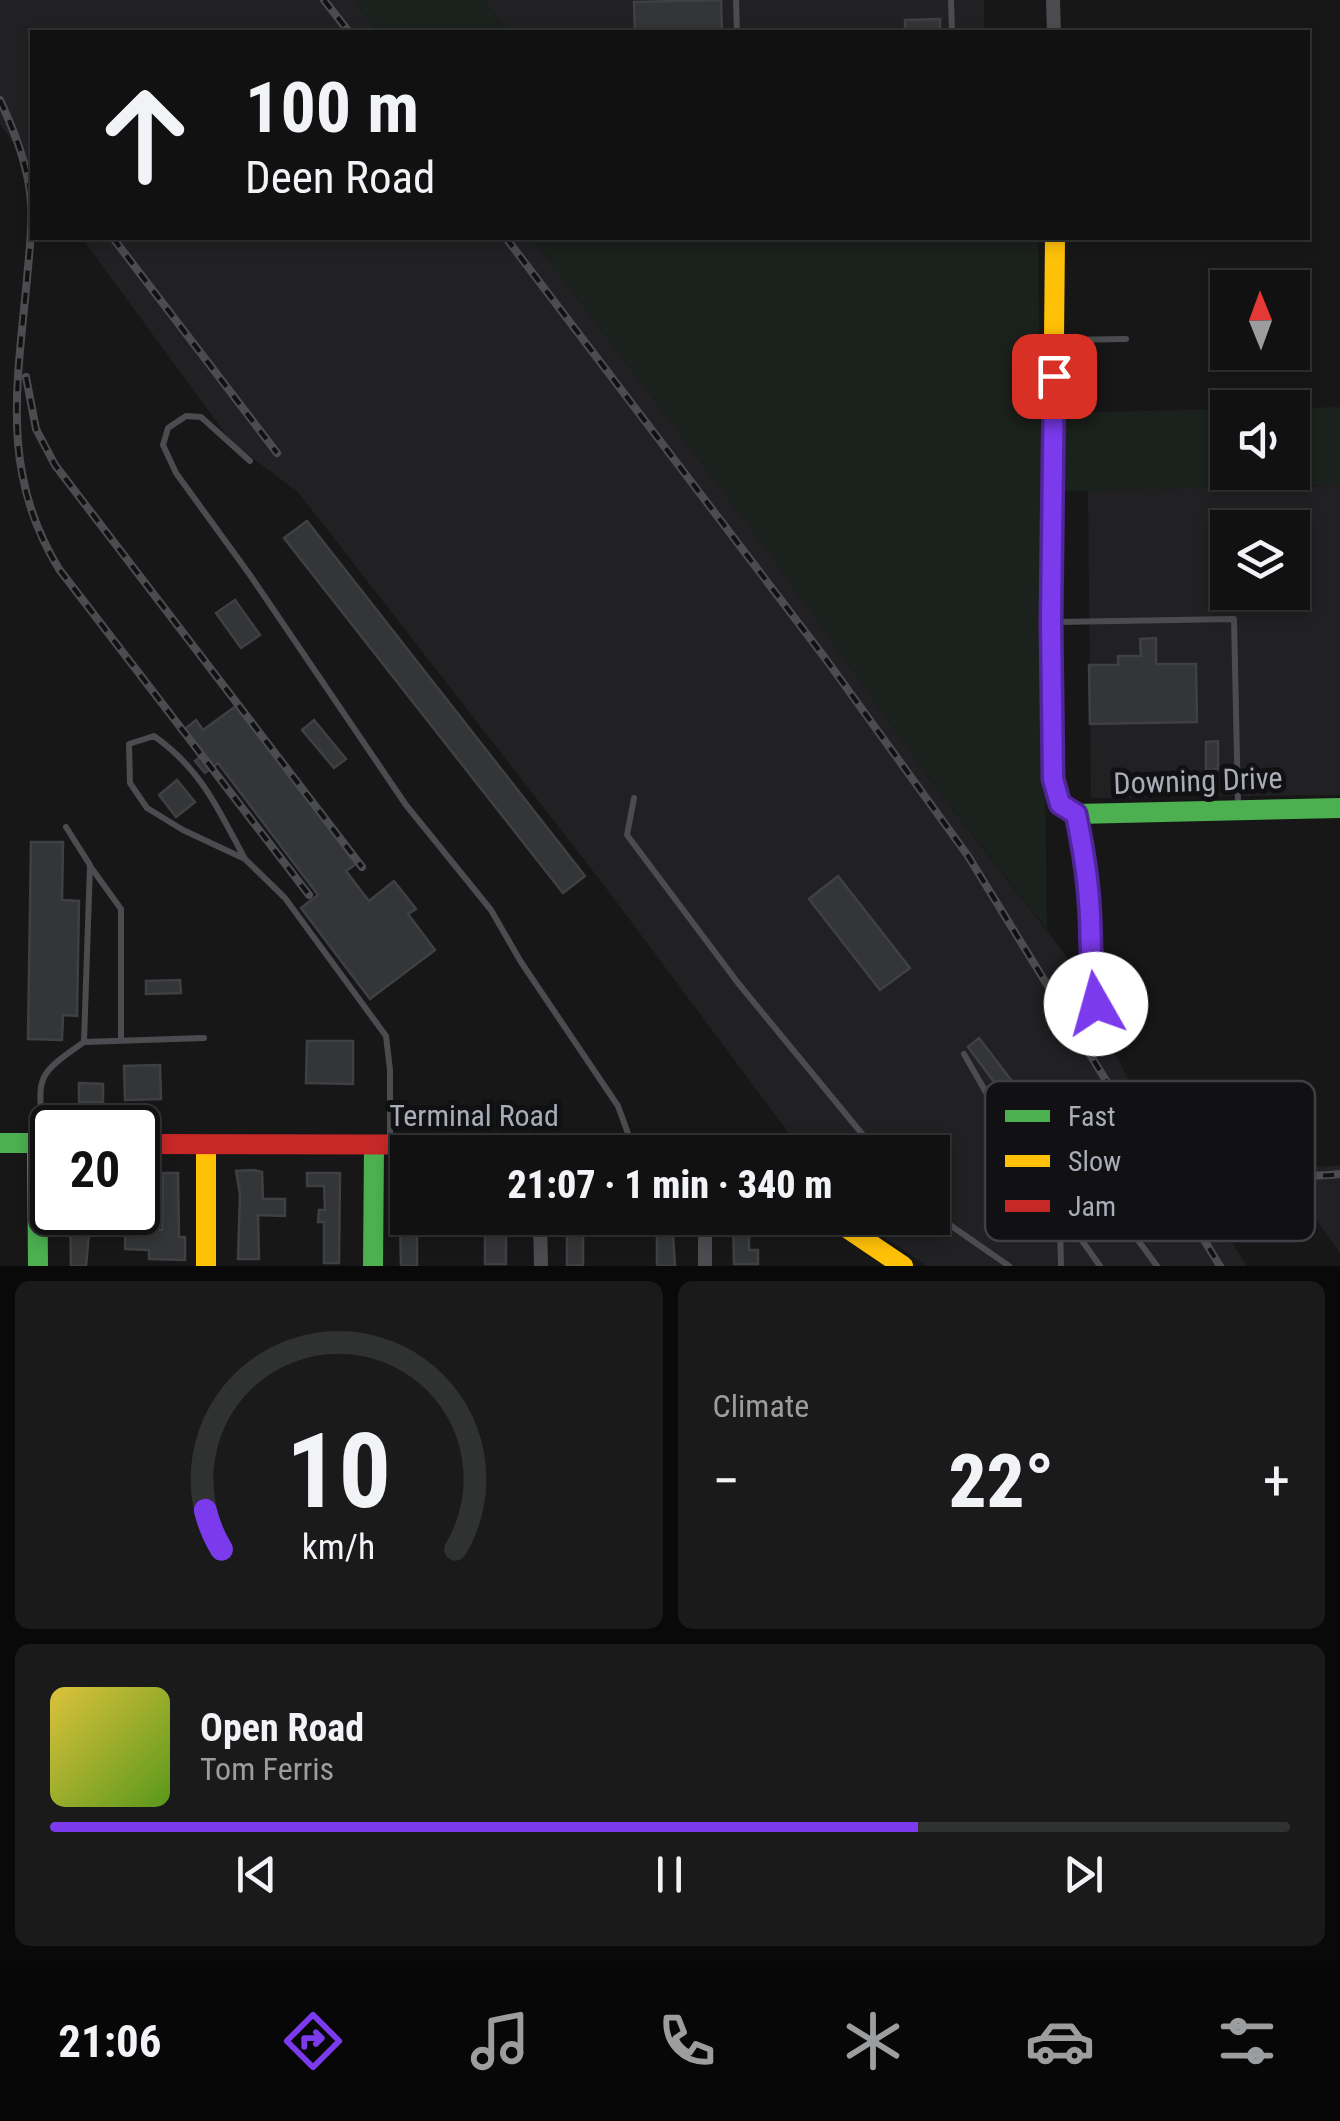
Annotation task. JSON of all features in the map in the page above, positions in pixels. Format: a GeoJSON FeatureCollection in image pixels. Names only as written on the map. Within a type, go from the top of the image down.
{"type":"FeatureCollection","features":[{"type":"Feature","properties":{"kind":"street"},"geometry":{"type":"LineString","coordinates":[[1054,0],[1054,30]]}},
{"type":"Feature","properties":{"kind":"street"},"geometry":{"type":"LineString","coordinates":[[1054,240],[1053,779],[1068,809]]}},
{"type":"Feature","properties":{"kind":"street","name":"Downing Drive"},"geometry":{"type":"LineString","coordinates":[[1068,809],[1340,808]]}},
{"type":"Feature","properties":{"kind":"street"},"geometry":{"type":"LineString","coordinates":[[0,1143],[30,1143]]}},
{"type":"Feature","properties":{"kind":"street","name":"Terminal Road"},"geometry":{"type":"LineString","coordinates":[[160,1144],[390,1146]]}},
{"type":"Feature","properties":{"kind":"street"},"geometry":{"type":"LineString","coordinates":[[206,1144],[206,1266]]}},
{"type":"Feature","properties":{"kind":"street"},"geometry":{"type":"LineString","coordinates":[[373,1266],[382,1146]]}},
{"type":"Feature","properties":{"kind":"street"},"geometry":{"type":"LineString","coordinates":[[38,1266],[40,1235]]}},
{"type":"Feature","properties":{"kind":"street"},"geometry":{"type":"LineString","coordinates":[[540,1235],[540,1266]]}},
{"type":"Feature","properties":{"kind":"street"},"geometry":{"type":"LineString","coordinates":[[705,1235],[705,1266]]}},
{"type":"Feature","properties":{"kind":"street"},"geometry":{"type":"LineString","coordinates":[[856,1235],[898,1264]]}},
{"type":"Feature","properties":{"kind":"lane"},"geometry":{"type":"LineString","coordinates":[[736,0],[737,30]]}},
{"type":"Feature","properties":{"kind":"lane"},"geometry":{"type":"LineString","coordinates":[[951,0],[952,30]]}},
{"type":"Feature","properties":{"kind":"lane"},"geometry":{"type":"LineString","coordinates":[[1055,340],[1126,339]]}},
{"type":"Feature","properties":{"kind":"lane"},"geometry":{"type":"LineString","coordinates":[[250,461],[201,417],[186,416],[168,428],[164,446],[176,473],[250,574],[406,805],[491,910],[520,962],[618,1106],[628,1135]]}},
{"type":"Feature","properties":{"kind":"lane"},"geometry":{"type":"LineString","coordinates":[[1051,622],[1234,619],[1238,810]]}},
{"type":"Feature","properties":{"kind":"lane"},"geometry":{"type":"LineString","coordinates":[[245,859],[147,808],[130,783],[129,744],[154,736],[181,754],[212,796],[245,859],[285,898],[386,1036],[390,1070],[382,1146]]}},
{"type":"Feature","properties":{"kind":"lane"},"geometry":{"type":"LineString","coordinates":[[634,798],[627,835],[738,983],[863,1135]]}},
{"type":"Feature","properties":{"kind":"lane"},"geometry":{"type":"LineString","coordinates":[[1068,809],[1090,904],[1090,973],[1096,1004],[1116,1043]]}},
{"type":"Feature","properties":{"kind":"lane"},"geometry":{"type":"LineString","coordinates":[[66,827],[121,909],[121,1040]]}},
{"type":"Feature","properties":{"kind":"lane"},"geometry":{"type":"LineString","coordinates":[[84,1042],[90,865]]}},
{"type":"Feature","properties":{"kind":"lane"},"geometry":{"type":"LineString","coordinates":[[41,1105],[40,1085],[46,1068],[84,1042],[204,1038]]}},
{"type":"Feature","properties":{"kind":"lane"},"geometry":{"type":"LineString","coordinates":[[964,1054],[985,1091]]}},
{"type":"Feature","properties":{"kind":"lane"},"geometry":{"type":"LineString","coordinates":[[950,1225],[1009,1266]]}},
{"type":"Feature","properties":{"kind":"lane"},"geometry":{"type":"LineString","coordinates":[[1060,1241],[1061,1266]]}},
{"type":"Feature","properties":{"kind":"lane"},"geometry":{"type":"LineString","coordinates":[[1082,1241],[1100,1266]]}},
{"type":"Feature","properties":{"kind":"lane"},"geometry":{"type":"LineString","coordinates":[[1139,1241],[1157,1266]]}},
{"type":"Feature","properties":{"kind":"shaded area"},"geometry":{"type":"Polygon","coordinates":[[[0,0],[354,0],[376,30],[30,30],[30,166],[0,124],[0,0]]]}},
{"type":"Feature","properties":{"kind":"shaded area"},"geometry":{"type":"Polygon","coordinates":[[[354,0],[483,0],[507,30],[376,30],[354,0]]]}},
{"type":"Feature","properties":{"kind":"shaded area"},"geometry":{"type":"Polygon","coordinates":[[[483,0],[984,0],[984,30],[507,30],[483,0]]]}},
{"type":"Feature","properties":{"kind":"shaded area"},"geometry":{"type":"Polygon","coordinates":[[[83,240],[534,240],[763,544],[937,789],[1067,957],[1129,1081],[985,1081],[985,1241],[1231,1241],[1247,1266],[927,1266],[881,1235],[950,1235],[950,1135],[790,1135],[603,884],[298,492],[232,443],[83,240]]]}},
{"type":"Feature","properties":{"kind":"shaded area"},"geometry":{"type":"Polygon","coordinates":[[[534,240],[1038,240],[1047,930],[937,789],[763,544],[534,240]]]}},
{"type":"Feature","properties":{"kind":"shaded area"},"geometry":{"type":"Polygon","coordinates":[[[1340,407],[1340,485],[1310,486],[1310,408],[1340,407]]]}},
{"type":"Feature","properties":{"kind":"shaded area"},"geometry":{"type":"Polygon","coordinates":[[[1210,409],[1210,488],[1061,491],[1060,413],[1210,409]]]}},
{"type":"Feature","properties":{"kind":"shaded area"},"geometry":{"type":"Polygon","coordinates":[[[1340,485],[1340,795],[1091,798],[1088,490],[1310,490],[1310,486],[1340,485]]]}},
{"type":"Feature","properties":{"kind":"shaded area"},"geometry":{"type":"Polygon","coordinates":[[[1340,1165],[1340,1253],[1315,1218],[1315,1167],[1340,1165]]]}},
{"type":"Feature","properties":{"kind":"building"},"geometry":{"type":"Polygon","coordinates":[[[721,0],[722,30],[635,30],[634,2],[721,0]]]}},
{"type":"Feature","properties":{"kind":"building"},"geometry":{"type":"Polygon","coordinates":[[[940,19],[940,30],[905,30],[905,20],[940,19]]]}},
{"type":"Feature","properties":{"kind":"building"},"geometry":{"type":"Polygon","coordinates":[[[307,521],[585,876],[563,893],[284,538],[307,521]]]}},
{"type":"Feature","properties":{"kind":"building"},"geometry":{"type":"Polygon","coordinates":[[[235,600],[260,635],[241,648],[216,613],[235,600]]]}},
{"type":"Feature","properties":{"kind":"building"},"geometry":{"type":"Polygon","coordinates":[[[1156,638],[1156,664],[1196,664],[1197,722],[1090,724],[1089,665],[1118,665],[1118,656],[1141,656],[1140,639],[1156,638]]]}},
{"type":"Feature","properties":{"kind":"building"},"geometry":{"type":"Polygon","coordinates":[[[236,706],[356,864],[346,871],[369,901],[394,881],[416,909],[408,914],[435,950],[370,999],[301,908],[318,895],[218,763],[205,773],[195,761],[200,757],[181,732],[196,720],[203,730],[236,706]]]}},
{"type":"Feature","properties":{"kind":"building"},"geometry":{"type":"Polygon","coordinates":[[[314,720],[346,759],[334,768],[302,730],[314,720]]]}},
{"type":"Feature","properties":{"kind":"building"},"geometry":{"type":"Polygon","coordinates":[[[1218,741],[1218,769],[1206,770],[1206,742],[1218,741]]]}},
{"type":"Feature","properties":{"kind":"building"},"geometry":{"type":"Polygon","coordinates":[[[177,780],[195,802],[176,817],[159,795],[177,780]]]}},
{"type":"Feature","properties":{"kind":"building"},"geometry":{"type":"Polygon","coordinates":[[[31,842],[63,842],[62,900],[79,901],[77,1016],[63,1015],[62,1040],[28,1039],[31,842]]]}},
{"type":"Feature","properties":{"kind":"building"},"geometry":{"type":"Polygon","coordinates":[[[838,876],[910,968],[880,990],[809,899],[838,876]]]}},
{"type":"Feature","properties":{"kind":"building"},"geometry":{"type":"Polygon","coordinates":[[[180,980],[181,993],[146,994],[146,981],[180,980]]]}},
{"type":"Feature","properties":{"kind":"building"},"geometry":{"type":"Polygon","coordinates":[[[979,1038],[1012,1081],[993,1081],[968,1047],[979,1038]]]}},
{"type":"Feature","properties":{"kind":"building"},"geometry":{"type":"Polygon","coordinates":[[[307,1041],[353,1041],[353,1084],[306,1083],[307,1041]]]}},
{"type":"Feature","properties":{"kind":"building"},"geometry":{"type":"Polygon","coordinates":[[[160,1065],[161,1099],[125,1100],[124,1066],[160,1065]]]}},
{"type":"Feature","properties":{"kind":"building"},"geometry":{"type":"Polygon","coordinates":[[[79,1083],[103,1084],[103,1102],[79,1102],[79,1083]]]}},
{"type":"Feature","properties":{"kind":"building"},"geometry":{"type":"Polygon","coordinates":[[[236,1171],[262,1172],[263,1199],[285,1199],[285,1216],[258,1215],[259,1259],[238,1259],[240,1194],[236,1171]]]}},
{"type":"Feature","properties":{"kind":"building"},"geometry":{"type":"Polygon","coordinates":[[[163,1173],[178,1173],[179,1237],[185,1237],[185,1260],[149,1259],[149,1250],[125,1249],[125,1235],[160,1235],[163,1173]]]}},
{"type":"Feature","properties":{"kind":"building"},"geometry":{"type":"Polygon","coordinates":[[[307,1173],[340,1173],[339,1263],[324,1263],[324,1222],[318,1222],[319,1210],[325,1210],[324,1186],[307,1186],[307,1173]]]}},
{"type":"Feature","properties":{"kind":"building"},"geometry":{"type":"Polygon","coordinates":[[[70,1235],[89,1235],[86,1266],[71,1266],[70,1235]]]}},
{"type":"Feature","properties":{"kind":"building"},"geometry":{"type":"Polygon","coordinates":[[[400,1235],[417,1235],[417,1266],[401,1266],[400,1235]]]}},
{"type":"Feature","properties":{"kind":"building"},"geometry":{"type":"Polygon","coordinates":[[[485,1235],[506,1235],[506,1264],[485,1264],[485,1235]]]}},
{"type":"Feature","properties":{"kind":"building"},"geometry":{"type":"Polygon","coordinates":[[[567,1235],[583,1235],[583,1265],[567,1266],[567,1235]]]}},
{"type":"Feature","properties":{"kind":"building"},"geometry":{"type":"Polygon","coordinates":[[[657,1235],[673,1235],[675,1266],[657,1266],[657,1235]]]}},
{"type":"Feature","properties":{"kind":"building"},"geometry":{"type":"Polygon","coordinates":[[[733,1235],[749,1235],[749,1250],[758,1250],[758,1264],[734,1264],[733,1235]]]}},
{"type":"Feature","properties":{"kind":"railway"},"geometry":{"type":"LineString","coordinates":[[324,0],[347,30]]}},
{"type":"Feature","properties":{"kind":"railway"},"geometry":{"type":"LineString","coordinates":[[0,100],[20,150],[30,195]]}},
{"type":"Feature","properties":{"kind":"railway"},"geometry":{"type":"LineString","coordinates":[[30,240],[17,428],[20,463],[40,533],[59,569],[309,895]]}},
{"type":"Feature","properties":{"kind":"railway"},"geometry":{"type":"LineString","coordinates":[[115,240],[277,453]]}},
{"type":"Feature","properties":{"kind":"railway"},"geometry":{"type":"LineString","coordinates":[[508,240],[825,658],[968,856],[1106,1081]]}},
{"type":"Feature","properties":{"kind":"railway"},"geometry":{"type":"LineString","coordinates":[[26,377],[36,429],[55,465],[362,867]]}},
{"type":"Feature","properties":{"kind":"railway"},"geometry":{"type":"LineString","coordinates":[[1315,1176],[1340,1174]]}},
{"type":"Feature","properties":{"kind":"railway"},"geometry":{"type":"LineString","coordinates":[[1205,1241],[1220,1266]]}},
{"type":"Feature","properties":{"kind":"traffic: fast"},"geometry":{"type":"LineString","coordinates":[[1051,640],[1053,779],[1060,804],[1076,814],[1340,808]]}},
{"type":"Feature","properties":{"kind":"traffic: fast"},"geometry":{"type":"LineString","coordinates":[[0,1143],[30,1143]]}},
{"type":"Feature","properties":{"kind":"traffic: fast"},"geometry":{"type":"LineString","coordinates":[[373,1266],[374,1146]]}},
{"type":"Feature","properties":{"kind":"traffic: fast"},"geometry":{"type":"LineString","coordinates":[[38,1235],[38,1266]]}},
{"type":"Feature","properties":{"kind":"traffic: slow"},"geometry":{"type":"LineString","coordinates":[[1051,640],[1055,240]]}},
{"type":"Feature","properties":{"kind":"traffic: slow"},"geometry":{"type":"LineString","coordinates":[[206,1145],[206,1266]]}},
{"type":"Feature","properties":{"kind":"traffic: slow"},"geometry":{"type":"LineString","coordinates":[[857,1235],[903,1266]]}},
{"type":"Feature","properties":{"kind":"traffic: jam"},"geometry":{"type":"LineString","coordinates":[[160,1144],[390,1144]]}},
{"type":"Feature","properties":{"kind":"route"},"geometry":{"type":"LineString","coordinates":[[1054,376],[1053,779],[1060,804],[1076,814],[1084,853],[1090,904],[1090,973],[1096,1004]]}}]}
